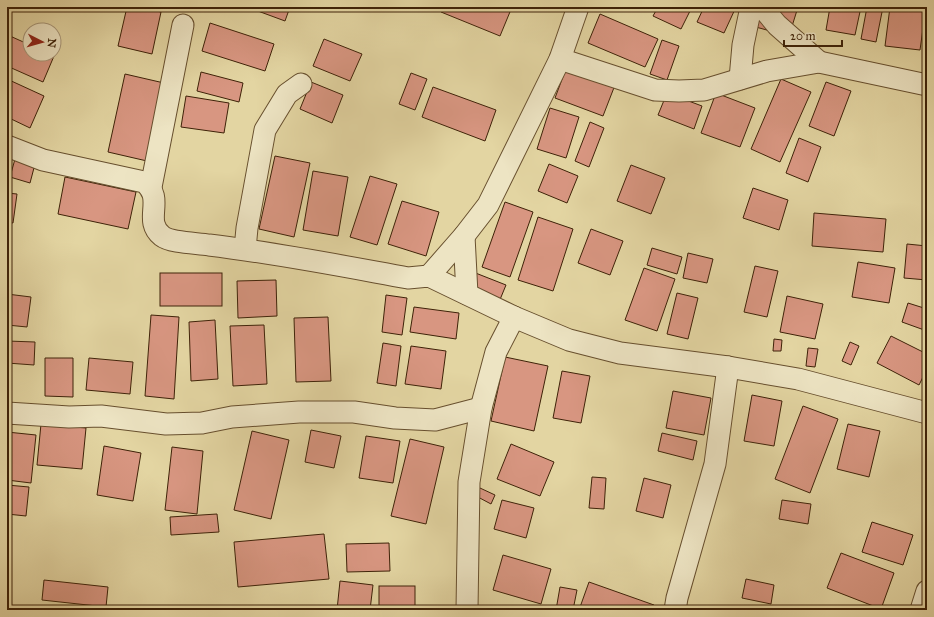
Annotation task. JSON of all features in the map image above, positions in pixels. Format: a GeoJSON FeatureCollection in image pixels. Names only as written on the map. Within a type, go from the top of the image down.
{"type":"FeatureCollection","features":[{"type":"Feature","properties":{"kind":"street"},"geometry":{"type":"LineString","coordinates":[[429,276],[464,236],[488,204],[560,59],[578,7]]}},
{"type":"Feature","properties":{"kind":"street"},"geometry":{"type":"LineString","coordinates":[[740,79],[743,45],[751,7]]}},
{"type":"Feature","properties":{"kind":"street"},"geometry":{"type":"LineString","coordinates":[[762,7],[777,25],[819,62]]}},
{"type":"Feature","properties":{"kind":"street"},"geometry":{"type":"LineString","coordinates":[[150,187],[183,25]]}},
{"type":"Feature","properties":{"kind":"street"},"geometry":{"type":"LineString","coordinates":[[560,59],[655,90],[704,90],[767,71],[819,62],[927,85]]}},
{"type":"Feature","properties":{"kind":"street"},"geometry":{"type":"LineString","coordinates":[[245,249],[247,228],[265,130],[287,94],[301,84]]}},
{"type":"Feature","properties":{"kind":"street"},"geometry":{"type":"LineString","coordinates":[[7,146],[43,160],[144,182],[154,193],[153,216],[155,227],[162,237],[177,241],[245,249],[408,278],[429,276],[514,318],[569,340],[620,353],[728,367],[798,379],[927,413]]}},
{"type":"Feature","properties":{"kind":"street"},"geometry":{"type":"LineString","coordinates":[[464,236],[467,294]]}},
{"type":"Feature","properties":{"kind":"street"},"geometry":{"type":"LineString","coordinates":[[467,610],[469,482],[481,408],[496,352],[514,318]]}},
{"type":"Feature","properties":{"kind":"street"},"geometry":{"type":"LineString","coordinates":[[675,610],[714,464],[728,367]]}},
{"type":"Feature","properties":{"kind":"street"},"geometry":{"type":"LineString","coordinates":[[7,413],[69,417],[101,416],[166,424],[202,423],[232,417],[299,412],[354,412],[395,418],[435,420],[481,408]]}},
{"type":"Feature","properties":{"kind":"street"},"geometry":{"type":"LineString","coordinates":[[921,610],[927,592]]}},
{"type":"Feature","properties":{"kind":"building"},"geometry":{"type":"Polygon","coordinates":[[[127,7],[139,7],[161,12],[152,54],[118,46],[127,7]]]}},
{"type":"Feature","properties":{"kind":"building"},"geometry":{"type":"Polygon","coordinates":[[[247,7],[290,7],[285,21],[247,7]]]}},
{"type":"Feature","properties":{"kind":"building"},"geometry":{"type":"Polygon","coordinates":[[[443,7],[512,7],[500,36],[441,12],[443,7]]]}},
{"type":"Feature","properties":{"kind":"building"},"geometry":{"type":"Polygon","coordinates":[[[658,7],[692,7],[681,29],[653,16],[658,7]]]}},
{"type":"Feature","properties":{"kind":"building"},"geometry":{"type":"Polygon","coordinates":[[[704,7],[736,7],[724,33],[697,22],[704,7]]]}},
{"type":"Feature","properties":{"kind":"building"},"geometry":{"type":"Polygon","coordinates":[[[757,7],[798,7],[789,36],[752,26],[757,7]]]}},
{"type":"Feature","properties":{"kind":"building"},"geometry":{"type":"Polygon","coordinates":[[[830,7],[861,7],[855,35],[826,30],[830,7]]]}},
{"type":"Feature","properties":{"kind":"building"},"geometry":{"type":"Polygon","coordinates":[[[867,7],[883,7],[876,42],[861,39],[867,7]]]}},
{"type":"Feature","properties":{"kind":"building"},"geometry":{"type":"Polygon","coordinates":[[[890,7],[926,7],[920,50],[885,46],[890,7]]]}},
{"type":"Feature","properties":{"kind":"building"},"geometry":{"type":"Polygon","coordinates":[[[600,14],[658,39],[645,67],[588,43],[600,14]]]}},
{"type":"Feature","properties":{"kind":"building"},"geometry":{"type":"Polygon","coordinates":[[[210,23],[274,44],[265,71],[202,51],[210,23]]]}},
{"type":"Feature","properties":{"kind":"building"},"geometry":{"type":"Polygon","coordinates":[[[10,36],[22,41],[22,62],[51,62],[43,82],[7,66],[7,43],[10,36]]]}},
{"type":"Feature","properties":{"kind":"building"},"geometry":{"type":"Polygon","coordinates":[[[324,39],[362,54],[350,81],[313,66],[324,39]]]}},
{"type":"Feature","properties":{"kind":"building"},"geometry":{"type":"Polygon","coordinates":[[[662,40],[679,46],[667,80],[650,74],[662,40]]]}},
{"type":"Feature","properties":{"kind":"building"},"geometry":{"type":"Polygon","coordinates":[[[567,66],[615,85],[603,116],[555,98],[567,66]]]}},
{"type":"Feature","properties":{"kind":"building"},"geometry":{"type":"Polygon","coordinates":[[[201,72],[243,83],[239,102],[197,91],[201,72]]]}},
{"type":"Feature","properties":{"kind":"building"},"geometry":{"type":"Polygon","coordinates":[[[411,73],[427,79],[415,110],[399,104],[411,73]]]}},
{"type":"Feature","properties":{"kind":"building"},"geometry":{"type":"Polygon","coordinates":[[[125,74],[164,83],[147,161],[108,152],[125,74]]]}},
{"type":"Feature","properties":{"kind":"building"},"geometry":{"type":"Polygon","coordinates":[[[7,79],[44,96],[30,128],[7,117],[7,79]]]}},
{"type":"Feature","properties":{"kind":"building"},"geometry":{"type":"Polygon","coordinates":[[[781,79],[811,92],[780,162],[751,149],[781,79]]]}},
{"type":"Feature","properties":{"kind":"building"},"geometry":{"type":"Polygon","coordinates":[[[311,82],[343,95],[332,123],[300,109],[311,82]]]}},
{"type":"Feature","properties":{"kind":"building"},"geometry":{"type":"Polygon","coordinates":[[[826,82],[851,91],[834,136],[809,126],[826,82]]]}},
{"type":"Feature","properties":{"kind":"building"},"geometry":{"type":"Polygon","coordinates":[[[433,87],[496,110],[485,141],[422,117],[433,87]]]}},
{"type":"Feature","properties":{"kind":"building"},"geometry":{"type":"Polygon","coordinates":[[[667,93],[702,106],[694,129],[658,115],[667,93]]]}},
{"type":"Feature","properties":{"kind":"building"},"geometry":{"type":"Polygon","coordinates":[[[716,93],[755,108],[740,147],[701,133],[716,93]]]}},
{"type":"Feature","properties":{"kind":"building"},"geometry":{"type":"Polygon","coordinates":[[[186,96],[229,103],[224,133],[181,127],[186,96]]]}},
{"type":"Feature","properties":{"kind":"building"},"geometry":{"type":"Polygon","coordinates":[[[550,108],[579,117],[566,158],[537,149],[550,108]]]}},
{"type":"Feature","properties":{"kind":"building"},"geometry":{"type":"Polygon","coordinates":[[[590,122],[604,128],[589,167],[575,161],[590,122]]]}},
{"type":"Feature","properties":{"kind":"building"},"geometry":{"type":"Polygon","coordinates":[[[799,138],[821,147],[808,182],[786,173],[799,138]]]}},
{"type":"Feature","properties":{"kind":"building"},"geometry":{"type":"Polygon","coordinates":[[[275,156],[310,163],[294,237],[259,229],[275,156]]]}},
{"type":"Feature","properties":{"kind":"building"},"geometry":{"type":"Polygon","coordinates":[[[15,159],[35,164],[30,183],[10,177],[15,159]]]}},
{"type":"Feature","properties":{"kind":"building"},"geometry":{"type":"Polygon","coordinates":[[[549,164],[578,176],[567,203],[538,191],[549,164]]]}},
{"type":"Feature","properties":{"kind":"building"},"geometry":{"type":"Polygon","coordinates":[[[631,165],[665,178],[651,214],[617,201],[631,165]]]}},
{"type":"Feature","properties":{"kind":"building"},"geometry":{"type":"Polygon","coordinates":[[[313,171],[348,177],[338,236],[303,230],[313,171]]]}},
{"type":"Feature","properties":{"kind":"building"},"geometry":{"type":"Polygon","coordinates":[[[370,176],[397,184],[377,245],[350,237],[370,176]]]}},
{"type":"Feature","properties":{"kind":"building"},"geometry":{"type":"Polygon","coordinates":[[[65,177],[136,192],[128,229],[58,214],[65,177]]]}},
{"type":"Feature","properties":{"kind":"building"},"geometry":{"type":"Polygon","coordinates":[[[753,188],[788,200],[779,230],[743,218],[753,188]]]}},
{"type":"Feature","properties":{"kind":"building"},"geometry":{"type":"Polygon","coordinates":[[[7,193],[17,194],[13,223],[7,222],[7,193]]]}},
{"type":"Feature","properties":{"kind":"building"},"geometry":{"type":"Polygon","coordinates":[[[402,201],[439,212],[426,256],[388,244],[402,201]]]}},
{"type":"Feature","properties":{"kind":"building"},"geometry":{"type":"Polygon","coordinates":[[[505,202],[533,212],[510,277],[482,267],[505,202]]]}},
{"type":"Feature","properties":{"kind":"building"},"geometry":{"type":"Polygon","coordinates":[[[814,213],[886,219],[883,252],[812,246],[814,213]]]}},
{"type":"Feature","properties":{"kind":"building"},"geometry":{"type":"Polygon","coordinates":[[[538,217],[573,229],[553,291],[518,280],[538,217]]]}},
{"type":"Feature","properties":{"kind":"building"},"geometry":{"type":"Polygon","coordinates":[[[591,229],[623,241],[610,275],[578,263],[591,229]]]}},
{"type":"Feature","properties":{"kind":"building"},"geometry":{"type":"Polygon","coordinates":[[[907,244],[927,246],[927,280],[904,278],[907,244]]]}},
{"type":"Feature","properties":{"kind":"building"},"geometry":{"type":"Polygon","coordinates":[[[652,248],[682,257],[677,274],[647,265],[652,248]]]}},
{"type":"Feature","properties":{"kind":"building"},"geometry":{"type":"Polygon","coordinates":[[[688,253],[713,259],[707,283],[683,278],[688,253]]]}},
{"type":"Feature","properties":{"kind":"building"},"geometry":{"type":"Polygon","coordinates":[[[858,262],[895,268],[889,303],[852,297],[858,262]]]}},
{"type":"Feature","properties":{"kind":"building"},"geometry":{"type":"Polygon","coordinates":[[[755,266],[778,271],[767,317],[744,312],[755,266]]]}},
{"type":"Feature","properties":{"kind":"building"},"geometry":{"type":"Polygon","coordinates":[[[644,268],[675,279],[657,331],[625,320],[644,268]]]}},
{"type":"Feature","properties":{"kind":"building"},"geometry":{"type":"Polygon","coordinates":[[[473,272],[506,285],[499,302],[466,289],[473,272]]]}},
{"type":"Feature","properties":{"kind":"building"},"geometry":{"type":"Polygon","coordinates":[[[160,273],[222,273],[222,306],[160,306],[160,273]]]}},
{"type":"Feature","properties":{"kind":"building"},"geometry":{"type":"Polygon","coordinates":[[[276,280],[277,316],[238,318],[237,281],[276,280]]]}},
{"type":"Feature","properties":{"kind":"building"},"geometry":{"type":"Polygon","coordinates":[[[677,293],[698,298],[688,339],[667,334],[677,293]]]}},
{"type":"Feature","properties":{"kind":"building"},"geometry":{"type":"Polygon","coordinates":[[[7,294],[31,297],[27,327],[7,325],[7,294]]]}},
{"type":"Feature","properties":{"kind":"building"},"geometry":{"type":"Polygon","coordinates":[[[386,295],[407,298],[402,335],[382,332],[386,295]]]}},
{"type":"Feature","properties":{"kind":"building"},"geometry":{"type":"Polygon","coordinates":[[[787,296],[823,304],[815,339],[780,332],[787,296]]]}},
{"type":"Feature","properties":{"kind":"building"},"geometry":{"type":"Polygon","coordinates":[[[908,303],[927,309],[927,331],[902,322],[908,303]]]}},
{"type":"Feature","properties":{"kind":"building"},"geometry":{"type":"Polygon","coordinates":[[[414,307],[459,313],[456,339],[410,332],[414,307]]]}},
{"type":"Feature","properties":{"kind":"building"},"geometry":{"type":"Polygon","coordinates":[[[151,315],[179,317],[174,399],[145,396],[151,315]]]}},
{"type":"Feature","properties":{"kind":"building"},"geometry":{"type":"Polygon","coordinates":[[[328,317],[331,381],[296,382],[294,318],[328,317]]]}},
{"type":"Feature","properties":{"kind":"building"},"geometry":{"type":"Polygon","coordinates":[[[215,320],[218,379],[191,381],[189,322],[215,320]]]}},
{"type":"Feature","properties":{"kind":"building"},"geometry":{"type":"Polygon","coordinates":[[[264,325],[267,384],[233,386],[230,326],[264,325]]]}},
{"type":"Feature","properties":{"kind":"building"},"geometry":{"type":"Polygon","coordinates":[[[891,336],[927,354],[927,369],[919,385],[877,363],[891,336]]]}},
{"type":"Feature","properties":{"kind":"building"},"geometry":{"type":"Polygon","coordinates":[[[774,339],[782,340],[781,351],[773,351],[774,339]]]}},
{"type":"Feature","properties":{"kind":"building"},"geometry":{"type":"Polygon","coordinates":[[[7,341],[35,342],[34,365],[7,363],[7,341]]]}},
{"type":"Feature","properties":{"kind":"building"},"geometry":{"type":"Polygon","coordinates":[[[850,342],[859,346],[851,365],[842,361],[850,342]]]}},
{"type":"Feature","properties":{"kind":"building"},"geometry":{"type":"Polygon","coordinates":[[[383,343],[401,346],[396,386],[377,383],[383,343]]]}},
{"type":"Feature","properties":{"kind":"building"},"geometry":{"type":"Polygon","coordinates":[[[411,346],[446,351],[441,389],[405,384],[411,346]]]}},
{"type":"Feature","properties":{"kind":"building"},"geometry":{"type":"Polygon","coordinates":[[[808,348],[818,349],[815,367],[806,366],[808,348]]]}},
{"type":"Feature","properties":{"kind":"building"},"geometry":{"type":"Polygon","coordinates":[[[505,357],[548,366],[534,431],[491,421],[505,357]]]}},
{"type":"Feature","properties":{"kind":"building"},"geometry":{"type":"Polygon","coordinates":[[[45,358],[73,358],[73,397],[45,396],[45,358]]]}},
{"type":"Feature","properties":{"kind":"building"},"geometry":{"type":"Polygon","coordinates":[[[89,358],[133,362],[130,394],[86,390],[89,358]]]}},
{"type":"Feature","properties":{"kind":"building"},"geometry":{"type":"Polygon","coordinates":[[[562,371],[590,376],[581,423],[553,418],[562,371]]]}},
{"type":"Feature","properties":{"kind":"building"},"geometry":{"type":"Polygon","coordinates":[[[673,391],[711,398],[704,435],[666,428],[673,391]]]}},
{"type":"Feature","properties":{"kind":"building"},"geometry":{"type":"Polygon","coordinates":[[[752,395],[782,401],[774,446],[744,441],[752,395]]]}},
{"type":"Feature","properties":{"kind":"building"},"geometry":{"type":"Polygon","coordinates":[[[803,406],[838,419],[810,493],[775,479],[803,406]]]}},
{"type":"Feature","properties":{"kind":"building"},"geometry":{"type":"Polygon","coordinates":[[[41,424],[86,428],[82,469],[37,465],[41,424]]]}},
{"type":"Feature","properties":{"kind":"building"},"geometry":{"type":"Polygon","coordinates":[[[848,424],[880,431],[869,477],[837,469],[848,424]]]}},
{"type":"Feature","properties":{"kind":"building"},"geometry":{"type":"Polygon","coordinates":[[[311,430],[341,436],[334,468],[305,462],[311,430]]]}},
{"type":"Feature","properties":{"kind":"building"},"geometry":{"type":"Polygon","coordinates":[[[252,431],[289,440],[271,519],[234,510],[252,431]]]}},
{"type":"Feature","properties":{"kind":"building"},"geometry":{"type":"Polygon","coordinates":[[[7,432],[36,435],[31,483],[7,480],[7,432]]]}},
{"type":"Feature","properties":{"kind":"building"},"geometry":{"type":"Polygon","coordinates":[[[662,433],[697,441],[693,460],[658,451],[662,433]]]}},
{"type":"Feature","properties":{"kind":"building"},"geometry":{"type":"Polygon","coordinates":[[[366,436],[400,441],[393,483],[359,478],[366,436]]]}},
{"type":"Feature","properties":{"kind":"building"},"geometry":{"type":"Polygon","coordinates":[[[410,439],[444,447],[426,524],[391,516],[410,439]]]}},
{"type":"Feature","properties":{"kind":"building"},"geometry":{"type":"Polygon","coordinates":[[[511,444],[554,462],[540,496],[497,479],[511,444]]]}},
{"type":"Feature","properties":{"kind":"building"},"geometry":{"type":"Polygon","coordinates":[[[104,446],[141,453],[133,501],[97,495],[104,446]]]}},
{"type":"Feature","properties":{"kind":"building"},"geometry":{"type":"Polygon","coordinates":[[[172,447],[203,451],[197,514],[165,510],[172,447]]]}},
{"type":"Feature","properties":{"kind":"building"},"geometry":{"type":"Polygon","coordinates":[[[592,477],[606,478],[604,509],[589,508],[592,477]]]}},
{"type":"Feature","properties":{"kind":"building"},"geometry":{"type":"Polygon","coordinates":[[[644,478],[671,485],[663,518],[636,511],[644,478]]]}},
{"type":"Feature","properties":{"kind":"building"},"geometry":{"type":"Polygon","coordinates":[[[7,485],[29,487],[26,516],[7,514],[7,485]]]}},
{"type":"Feature","properties":{"kind":"building"},"geometry":{"type":"Polygon","coordinates":[[[480,488],[495,495],[491,504],[476,496],[480,488]]]}},
{"type":"Feature","properties":{"kind":"building"},"geometry":{"type":"Polygon","coordinates":[[[502,500],[534,508],[526,538],[494,529],[502,500]]]}},
{"type":"Feature","properties":{"kind":"building"},"geometry":{"type":"Polygon","coordinates":[[[782,500],[811,504],[808,524],[779,519],[782,500]]]}},
{"type":"Feature","properties":{"kind":"building"},"geometry":{"type":"Polygon","coordinates":[[[217,514],[219,532],[171,535],[170,517],[217,514]]]}},
{"type":"Feature","properties":{"kind":"building"},"geometry":{"type":"Polygon","coordinates":[[[872,522],[913,535],[903,565],[862,552],[872,522]]]}},
{"type":"Feature","properties":{"kind":"building"},"geometry":{"type":"Polygon","coordinates":[[[324,534],[329,579],[238,587],[234,542],[324,534]]]}},
{"type":"Feature","properties":{"kind":"building"},"geometry":{"type":"Polygon","coordinates":[[[389,543],[390,571],[347,572],[346,544],[389,543]]]}},
{"type":"Feature","properties":{"kind":"building"},"geometry":{"type":"Polygon","coordinates":[[[841,553],[894,573],[881,609],[827,588],[841,553]]]}},
{"type":"Feature","properties":{"kind":"building"},"geometry":{"type":"Polygon","coordinates":[[[503,555],[551,569],[541,604],[493,590],[503,555]]]}},
{"type":"Feature","properties":{"kind":"building"},"geometry":{"type":"Polygon","coordinates":[[[746,579],[774,585],[771,604],[742,598],[746,579]]]}},
{"type":"Feature","properties":{"kind":"building"},"geometry":{"type":"Polygon","coordinates":[[[44,580],[108,587],[106,607],[42,600],[44,580]]]}},
{"type":"Feature","properties":{"kind":"building"},"geometry":{"type":"Polygon","coordinates":[[[340,581],[373,585],[370,610],[337,610],[340,581]]]}},
{"type":"Feature","properties":{"kind":"building"},"geometry":{"type":"Polygon","coordinates":[[[589,582],[654,605],[652,610],[579,610],[589,582]]]}},
{"type":"Feature","properties":{"kind":"building"},"geometry":{"type":"Polygon","coordinates":[[[379,586],[415,586],[415,610],[379,610],[379,586]]]}},
{"type":"Feature","properties":{"kind":"building"},"geometry":{"type":"Polygon","coordinates":[[[560,587],[577,590],[573,610],[556,610],[560,587]]]}},
{"type":"Feature","properties":{"kind":"building"},"geometry":{"type":"Polygon","coordinates":[[[41,607],[68,610],[40,610],[41,607]]]}}]}
